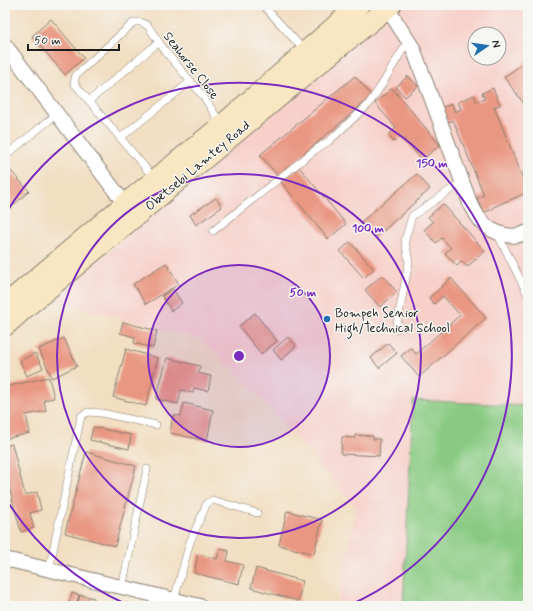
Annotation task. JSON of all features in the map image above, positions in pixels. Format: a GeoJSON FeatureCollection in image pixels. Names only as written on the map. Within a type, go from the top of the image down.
{"type":"FeatureCollection","features":[{"type":"Feature","properties":{"kind":"main road","name":"Obetsebi Lamtey Road"},"geometry":{"type":"LineString","coordinates":[[7,301],[222,125],[359,5]]}},
{"type":"Feature","properties":{"kind":"main road","name":"Obetsebi Lamtey Road"},"geometry":{"type":"LineString","coordinates":[[5,326],[298,81],[389,7]]}},
{"type":"Feature","properties":{"kind":"street"},"geometry":{"type":"LineString","coordinates":[[389,7],[413,48],[470,203],[481,221],[497,233],[512,237],[528,232]]}},
{"type":"Feature","properties":{"kind":"street"},"geometry":{"type":"LineString","coordinates":[[5,45],[124,204]]}},
{"type":"Feature","properties":{"kind":"street"},"geometry":{"type":"LineString","coordinates":[[5,559],[200,606]]}},
{"type":"Feature","properties":{"kind":"lane"},"geometry":{"type":"LineString","coordinates":[[263,5],[306,52]]}},
{"type":"Feature","properties":{"kind":"lane","name":"Seahorse Close"},"geometry":{"type":"LineString","coordinates":[[89,101],[74,83],[76,75],[134,22],[142,22],[148,26],[158,42],[203,96],[222,125]]}},
{"type":"Feature","properties":{"kind":"lane"},"geometry":{"type":"LineString","coordinates":[[213,231],[315,150],[329,141],[368,105],[408,41]]}},
{"type":"Feature","properties":{"kind":"lane"},"geometry":{"type":"LineString","coordinates":[[155,179],[89,101],[158,42]]}},
{"type":"Feature","properties":{"kind":"lane"},"geometry":{"type":"LineString","coordinates":[[120,138],[191,81]]}},
{"type":"Feature","properties":{"kind":"lane"},"geometry":{"type":"LineString","coordinates":[[5,156],[57,114]]}},
{"type":"Feature","properties":{"kind":"lane"},"geometry":{"type":"LineString","coordinates":[[396,329],[409,262],[405,240],[412,216],[462,182]]}},
{"type":"Feature","properties":{"kind":"lane"},"geometry":{"type":"LineString","coordinates":[[497,233],[528,294]]}},
{"type":"Feature","properties":{"kind":"lane"},"geometry":{"type":"LineString","coordinates":[[49,570],[81,416],[88,412],[102,413],[156,425]]}},
{"type":"Feature","properties":{"kind":"lane"},"geometry":{"type":"LineString","coordinates":[[122,588],[147,469]]}},
{"type":"Feature","properties":{"kind":"lane"},"geometry":{"type":"LineString","coordinates":[[174,600],[190,542],[206,503],[213,500],[257,513]]}},
{"type":"Feature","properties":{"kind":"shaded area","name":"Bompeh Senior High/Technical School"},"geometry":{"type":"Polygon","coordinates":[[[400,5],[528,5],[528,606],[337,606],[356,507],[246,381],[199,339],[52,300],[400,5]]]}},
{"type":"Feature","properties":{"kind":"green space"},"geometry":{"type":"Polygon","coordinates":[[[413,400],[528,406],[528,606],[403,606],[413,400]]]}},
{"type":"Feature","properties":{"kind":"building"},"geometry":{"type":"Polygon","coordinates":[[[51,19],[84,58],[65,75],[32,36],[51,19]]]}},
{"type":"Feature","properties":{"kind":"building"},"geometry":{"type":"Polygon","coordinates":[[[528,60],[528,103],[525,105],[504,77],[528,60]]]}},
{"type":"Feature","properties":{"kind":"building"},"geometry":{"type":"Polygon","coordinates":[[[355,76],[372,96],[278,176],[260,155],[355,76]]]}},
{"type":"Feature","properties":{"kind":"building"},"geometry":{"type":"Polygon","coordinates":[[[408,76],[418,86],[405,97],[396,87],[408,76]]]}},
{"type":"Feature","properties":{"kind":"building"},"geometry":{"type":"Polygon","coordinates":[[[392,88],[440,145],[422,160],[401,136],[394,142],[388,135],[396,128],[375,103],[392,88]]]}},
{"type":"Feature","properties":{"kind":"building"},"geometry":{"type":"Polygon","coordinates":[[[493,88],[500,105],[494,107],[524,181],[528,179],[528,196],[526,198],[524,194],[493,207],[493,209],[483,213],[477,198],[484,195],[453,120],[446,123],[440,108],[452,104],[455,112],[461,109],[458,102],[474,95],[477,102],[485,99],[482,93],[493,88]]]}},
{"type":"Feature","properties":{"kind":"building"},"geometry":{"type":"Polygon","coordinates":[[[299,167],[346,224],[328,239],[281,182],[299,167]]]}},
{"type":"Feature","properties":{"kind":"building"},"geometry":{"type":"Polygon","coordinates":[[[10,170],[29,191],[5,213],[5,175],[10,170]]]}},
{"type":"Feature","properties":{"kind":"building"},"geometry":{"type":"Polygon","coordinates":[[[417,174],[430,189],[375,238],[361,222],[417,174]]]}},
{"type":"Feature","properties":{"kind":"building"},"geometry":{"type":"Polygon","coordinates":[[[216,198],[222,207],[196,225],[190,215],[216,198]]]}},
{"type":"Feature","properties":{"kind":"building"},"geometry":{"type":"Polygon","coordinates":[[[443,204],[485,251],[467,267],[462,261],[457,266],[445,253],[451,248],[442,238],[436,243],[424,230],[433,222],[428,217],[443,204]]]}},
{"type":"Feature","properties":{"kind":"building"},"geometry":{"type":"Polygon","coordinates":[[[350,242],[374,269],[364,278],[340,251],[350,242]]]}},
{"type":"Feature","properties":{"kind":"building"},"geometry":{"type":"Polygon","coordinates":[[[166,263],[179,284],[146,304],[133,284],[166,263]]]}},
{"type":"Feature","properties":{"kind":"building"},"geometry":{"type":"Polygon","coordinates":[[[382,275],[397,292],[380,307],[365,290],[382,275]]]}},
{"type":"Feature","properties":{"kind":"building"},"geometry":{"type":"Polygon","coordinates":[[[451,278],[486,318],[419,377],[401,356],[411,348],[416,354],[460,315],[443,296],[434,304],[429,298],[451,278]]]}},
{"type":"Feature","properties":{"kind":"building"},"geometry":{"type":"Polygon","coordinates":[[[173,289],[182,303],[171,311],[162,296],[173,289]]]}},
{"type":"Feature","properties":{"kind":"building"},"geometry":{"type":"Polygon","coordinates":[[[255,313],[277,341],[261,354],[239,326],[255,313]]]}},
{"type":"Feature","properties":{"kind":"building"},"geometry":{"type":"Polygon","coordinates":[[[123,322],[157,331],[153,348],[134,343],[135,337],[120,333],[123,322]]]}},
{"type":"Feature","properties":{"kind":"building"},"geometry":{"type":"Polygon","coordinates":[[[288,337],[296,346],[281,360],[273,350],[288,337]]]}},
{"type":"Feature","properties":{"kind":"building"},"geometry":{"type":"Polygon","coordinates":[[[64,338],[77,366],[52,378],[39,349],[64,338]]]}},
{"type":"Feature","properties":{"kind":"building"},"geometry":{"type":"Polygon","coordinates":[[[388,343],[397,353],[379,368],[371,358],[388,343]]]}},
{"type":"Feature","properties":{"kind":"building"},"geometry":{"type":"Polygon","coordinates":[[[126,349],[158,358],[146,406],[113,397],[126,349]]]}},
{"type":"Feature","properties":{"kind":"building"},"geometry":{"type":"Polygon","coordinates":[[[35,353],[43,368],[27,376],[20,361],[35,353]]]}},
{"type":"Feature","properties":{"kind":"building"},"geometry":{"type":"Polygon","coordinates":[[[167,358],[200,366],[198,373],[211,376],[208,391],[194,388],[193,393],[181,390],[178,404],[156,399],[167,358]]]}},
{"type":"Feature","properties":{"kind":"building"},"geometry":{"type":"Polygon","coordinates":[[[49,377],[54,398],[44,400],[46,411],[26,415],[30,433],[5,439],[5,387],[49,377]]]}},
{"type":"Feature","properties":{"kind":"building"},"geometry":{"type":"Polygon","coordinates":[[[184,403],[213,410],[207,441],[170,433],[173,415],[181,416],[184,403]]]}},
{"type":"Feature","properties":{"kind":"building"},"geometry":{"type":"Polygon","coordinates":[[[93,427],[131,435],[129,449],[90,440],[93,427]]]}},
{"type":"Feature","properties":{"kind":"building"},"geometry":{"type":"Polygon","coordinates":[[[355,435],[373,436],[373,439],[380,439],[379,456],[341,454],[342,437],[355,438],[355,435]]]}},
{"type":"Feature","properties":{"kind":"building"},"geometry":{"type":"Polygon","coordinates":[[[12,444],[25,495],[37,492],[41,510],[30,513],[34,528],[21,532],[5,472],[5,446],[12,444]]]}},
{"type":"Feature","properties":{"kind":"building"},"geometry":{"type":"Polygon","coordinates":[[[86,452],[136,466],[115,546],[65,533],[86,452]]]}},
{"type":"Feature","properties":{"kind":"building"},"geometry":{"type":"Polygon","coordinates":[[[287,511],[322,520],[314,554],[279,545],[287,511]]]}},
{"type":"Feature","properties":{"kind":"building"},"geometry":{"type":"Polygon","coordinates":[[[220,549],[229,551],[227,561],[243,565],[239,584],[194,573],[198,554],[217,559],[220,549]]]}},
{"type":"Feature","properties":{"kind":"building"},"geometry":{"type":"Polygon","coordinates":[[[256,568],[303,581],[298,601],[251,588],[256,568]]]}},
{"type":"Feature","properties":{"kind":"building"},"geometry":{"type":"Polygon","coordinates":[[[72,593],[79,595],[76,606],[68,606],[72,593]]]}},
{"type":"Feature","properties":{"kind":"building"},"geometry":{"type":"Polygon","coordinates":[[[80,595],[94,598],[92,606],[77,606],[80,595]]]}},
{"type":"Feature","properties":{"kind":"building"},"geometry":{"type":"Polygon","coordinates":[[[124,602],[136,605],[136,606],[123,606],[124,602]]]}},
{"type":"Feature","properties":{"kind":"place","name":"Bompeh Senior High/Technical School"},"geometry":{"type":"Point","coordinates":[327,319]}}]}
